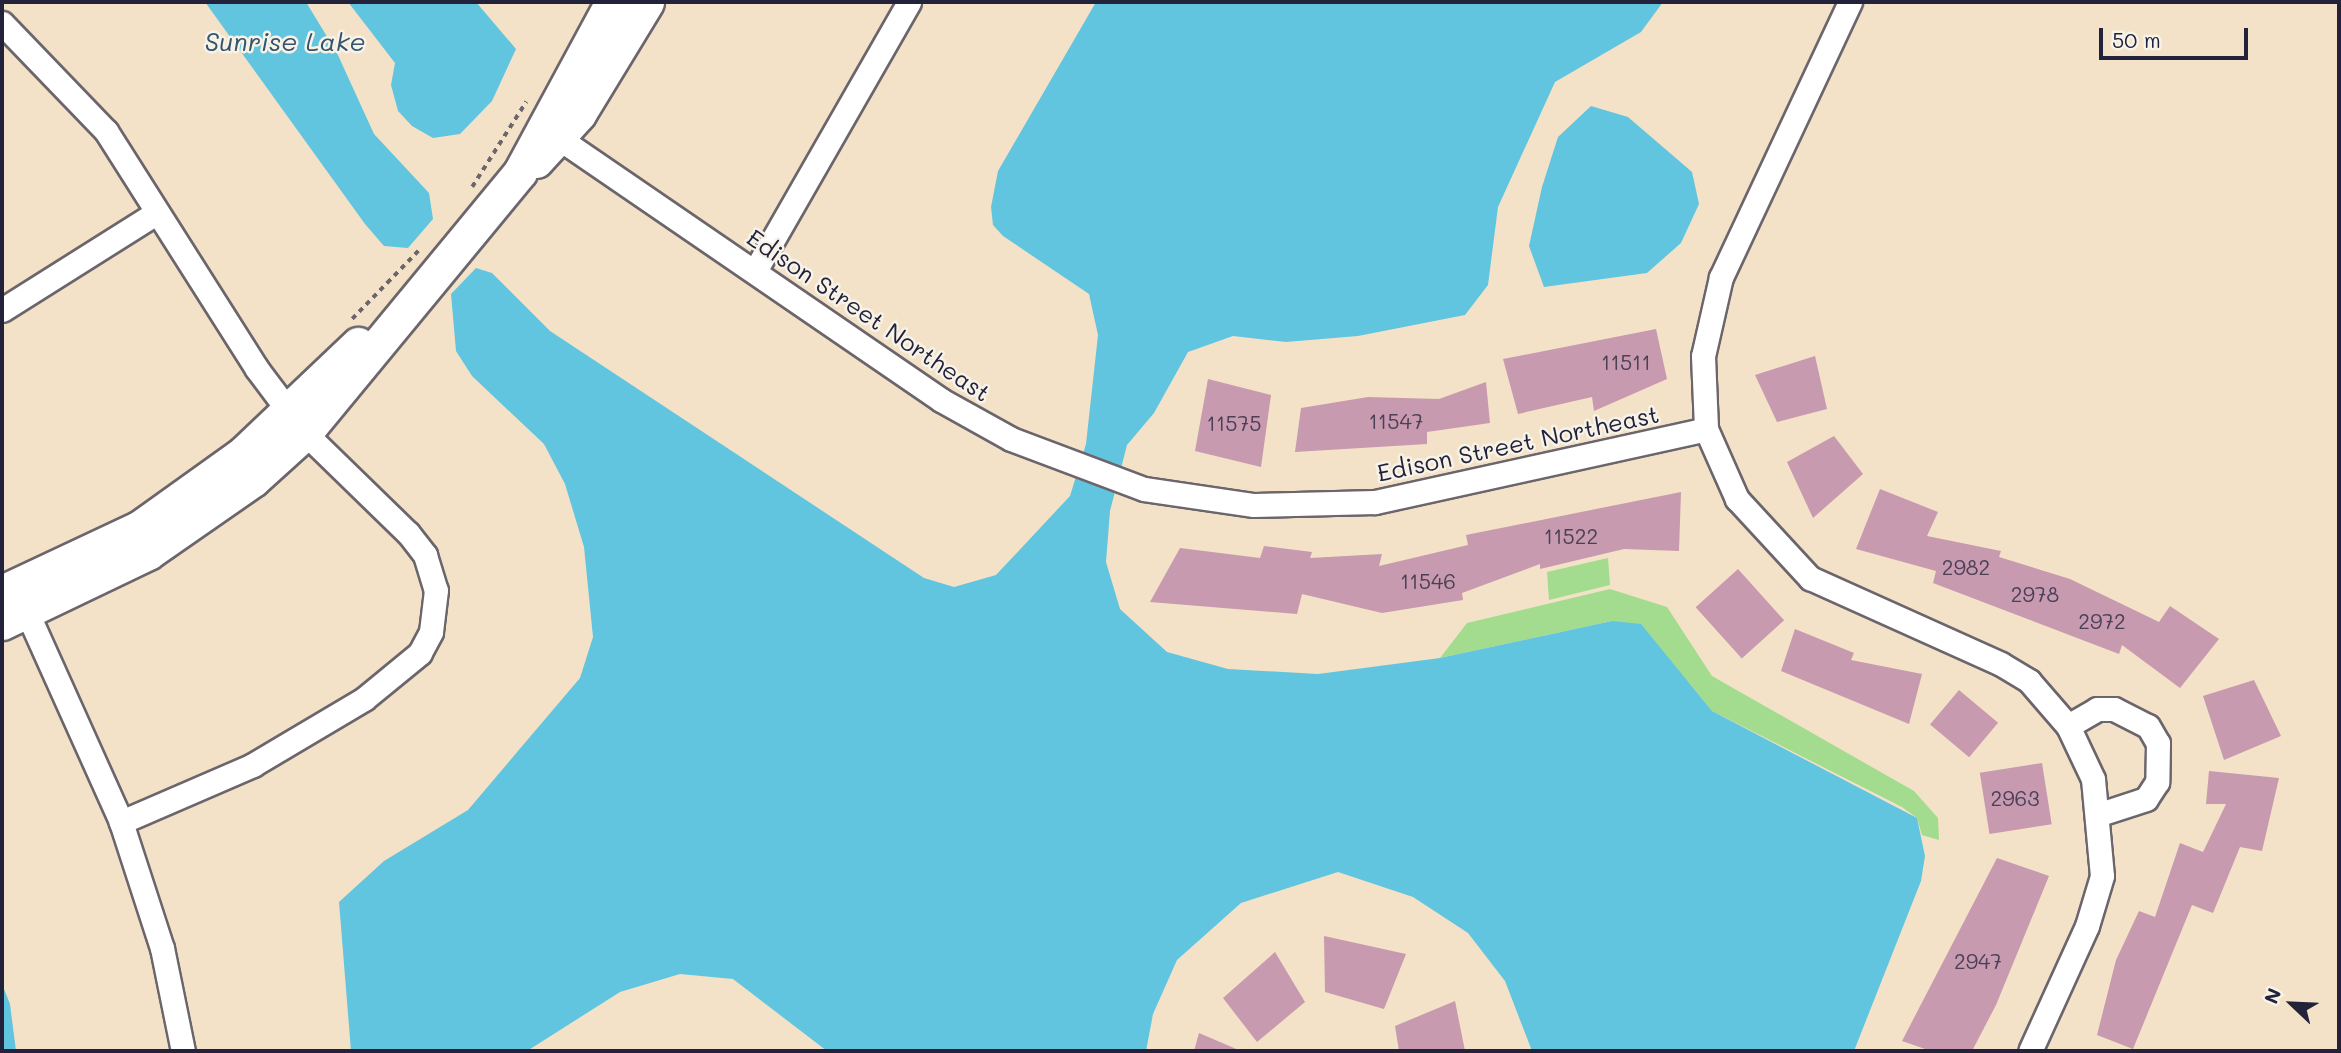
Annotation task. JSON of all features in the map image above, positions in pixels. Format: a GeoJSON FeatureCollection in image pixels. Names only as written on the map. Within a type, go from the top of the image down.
{"type":"FeatureCollection","features":[{"type":"Feature","properties":{"kind":"street"},"geometry":{"type":"LineString","coordinates":[[520,172],[612,2]]}},
{"type":"Feature","properties":{"kind":"street"},"geometry":{"type":"LineString","coordinates":[[183,1051],[162,948],[121,822],[11,604],[140,527],[242,454],[298,421],[385,319],[473,208],[560,139],[648,2]]}},
{"type":"Feature","properties":{"kind":"street"},"geometry":{"type":"LineString","coordinates":[[755,271],[909,2]]}},
{"type":"Feature","properties":{"kind":"street"},"geometry":{"type":"LineString","coordinates":[[1850,2],[1721,277],[1703,356],[1706,429],[1737,499],[1810,578],[2001,664],[2029,681],[2068,726],[2093,779],[2100,814],[2103,856],[2095,901],[2029,1051]]}},
{"type":"Feature","properties":{"kind":"street"},"geometry":{"type":"LineString","coordinates":[[2,23],[106,131],[156,213],[298,421],[425,555],[436,590],[431,632],[420,653],[396,673],[293,743],[121,822]]}},
{"type":"Feature","properties":{"kind":"street","name":"Edison Street Northeast"},"geometry":{"type":"LineString","coordinates":[[560,139],[941,400],[1050,455],[1144,489],[1254,505],[1374,502],[1706,429]]}},
{"type":"Feature","properties":{"kind":"street"},"geometry":{"type":"LineString","coordinates":[[2,310],[156,213]]}},
{"type":"Feature","properties":{"kind":"street"},"geometry":{"type":"LineString","coordinates":[[2068,726],[2097,709],[2114,709],[2148,726],[2158,743],[2157,782],[2146,799],[2100,814]]}},
{"type":"Feature","properties":{"kind":"path"},"geometry":{"type":"LineString","coordinates":[[473,208],[531,93]]}},
{"type":"Feature","properties":{"kind":"path"},"geometry":{"type":"LineString","coordinates":[[345,326],[402,298]]}},
{"type":"Feature","properties":{"kind":"green space"},"geometry":{"type":"Polygon","coordinates":[[[1608,558],[1610,585],[1549,600],[1547,572],[1608,558]]]}},
{"type":"Feature","properties":{"kind":"green space"},"geometry":{"type":"Polygon","coordinates":[[[1610,589],[1667,607],[1712,676],[1914,791],[1938,818],[1939,840],[1922,835],[1917,818],[1902,807],[1712,711],[1690,684],[1612,621],[1440,658],[1467,623],[1610,589]]]}},
{"type":"Feature","properties":{"kind":"water","name":"Sunrise Lake"},"geometry":{"type":"Polygon","coordinates":[[[205,2],[306,2],[337,53],[374,134],[429,193],[433,219],[408,248],[384,246],[365,224],[205,2]]]}},
{"type":"Feature","properties":{"kind":"water"},"geometry":{"type":"Polygon","coordinates":[[[348,2],[476,2],[516,49],[492,101],[460,134],[433,138],[412,126],[398,111],[391,85],[395,63],[348,2]]]}},
{"type":"Feature","properties":{"kind":"water"},"geometry":{"type":"Polygon","coordinates":[[[1096,2],[1663,2],[1641,32],[1555,82],[1498,207],[1488,285],[1465,315],[1358,336],[1286,342],[1233,336],[1188,352],[1154,413],[1127,445],[1110,511],[1106,562],[1120,609],[1167,652],[1228,669],[1318,674],[1440,658],[1612,621],[1641,624],[1712,711],[1917,818],[1925,856],[1921,881],[1854,1051],[1532,1051],[1505,981],[1468,933],[1413,897],[1338,872],[1241,903],[1177,960],[1153,1014],[1146,1051],[827,1051],[733,979],[680,974],[620,992],[527,1051],[351,1051],[339,902],[384,861],[468,810],[580,678],[593,637],[584,547],[565,484],[544,444],[472,376],[456,351],[451,294],[476,268],[492,273],[550,331],[924,578],[954,587],[996,575],[1070,496],[1086,444],[1098,335],[1089,294],[1003,236],[993,225],[991,207],[998,171],[1096,2]]]}},
{"type":"Feature","properties":{"kind":"water"},"geometry":{"type":"Polygon","coordinates":[[[1591,106],[1628,117],[1692,172],[1699,204],[1681,243],[1647,273],[1544,287],[1529,246],[1542,187],[1558,137],[1591,106]]]}},
{"type":"Feature","properties":{"kind":"water"},"geometry":{"type":"Polygon","coordinates":[[[2,984],[10,1004],[16,1051],[2,1051],[2,984]]]}},
{"type":"Feature","properties":{"kind":"building"},"geometry":{"type":"Polygon","coordinates":[[[1656,329],[1667,379],[1594,411],[1592,397],[1518,414],[1503,359],[1656,329]]]}},
{"type":"Feature","properties":{"kind":"building"},"geometry":{"type":"Polygon","coordinates":[[[1815,356],[1827,409],[1777,422],[1755,375],[1815,356]]]}},
{"type":"Feature","properties":{"kind":"building"},"geometry":{"type":"Polygon","coordinates":[[[1208,379],[1271,395],[1261,467],[1195,451],[1208,379]]]}},
{"type":"Feature","properties":{"kind":"building"},"geometry":{"type":"Polygon","coordinates":[[[1486,382],[1490,423],[1427,432],[1427,444],[1295,452],[1301,408],[1368,397],[1439,399],[1486,382]]]}},
{"type":"Feature","properties":{"kind":"building"},"geometry":{"type":"Polygon","coordinates":[[[1834,436],[1863,474],[1813,518],[1787,462],[1834,436]]]}},
{"type":"Feature","properties":{"kind":"building"},"geometry":{"type":"Polygon","coordinates":[[[1880,489],[1938,512],[1927,536],[2001,551],[1999,557],[2070,579],[2159,622],[2170,606],[2219,639],[2180,688],[2122,645],[2119,654],[1933,583],[1936,571],[1856,549],[1880,489]]]}},
{"type":"Feature","properties":{"kind":"building"},"geometry":{"type":"Polygon","coordinates":[[[1681,492],[1679,551],[1624,549],[1540,569],[1540,564],[1462,593],[1463,600],[1382,613],[1302,594],[1297,614],[1150,602],[1180,548],[1260,558],[1264,546],[1312,552],[1310,558],[1382,554],[1379,566],[1468,545],[1466,535],[1681,492]]]}},
{"type":"Feature","properties":{"kind":"building"},"geometry":{"type":"Polygon","coordinates":[[[1738,569],[1784,620],[1742,658],[1696,607],[1738,569]]]}},
{"type":"Feature","properties":{"kind":"building"},"geometry":{"type":"Polygon","coordinates":[[[1795,629],[1854,653],[1851,660],[1922,674],[1909,724],[1781,671],[1795,629]]]}},
{"type":"Feature","properties":{"kind":"building"},"geometry":{"type":"Polygon","coordinates":[[[2254,680],[2281,736],[2224,760],[2203,696],[2254,680]]]}},
{"type":"Feature","properties":{"kind":"building"},"geometry":{"type":"Polygon","coordinates":[[[1959,690],[1998,723],[1969,757],[1930,724],[1959,690]]]}},
{"type":"Feature","properties":{"kind":"building"},"geometry":{"type":"Polygon","coordinates":[[[2042,763],[2052,824],[1989,834],[1980,773],[2042,763]]]}},
{"type":"Feature","properties":{"kind":"building"},"geometry":{"type":"Polygon","coordinates":[[[2209,771],[2279,778],[2262,851],[2240,847],[2213,913],[2192,905],[2133,1049],[2097,1035],[2116,960],[2139,911],[2155,917],[2180,843],[2203,852],[2226,804],[2206,804],[2209,771]]]}},
{"type":"Feature","properties":{"kind":"building"},"geometry":{"type":"Polygon","coordinates":[[[1997,858],[2049,876],[1996,1005],[1972,1051],[1931,1051],[1902,1041],[1997,858]]]}},
{"type":"Feature","properties":{"kind":"building"},"geometry":{"type":"Polygon","coordinates":[[[1324,936],[1406,954],[1384,1009],[1325,992],[1324,936]]]}},
{"type":"Feature","properties":{"kind":"building"},"geometry":{"type":"Polygon","coordinates":[[[1275,952],[1305,1002],[1257,1042],[1223,998],[1275,952]]]}},
{"type":"Feature","properties":{"kind":"building"},"geometry":{"type":"Polygon","coordinates":[[[1455,1001],[1465,1051],[1399,1051],[1395,1026],[1455,1001]]]}},
{"type":"Feature","properties":{"kind":"building"},"geometry":{"type":"Polygon","coordinates":[[[1199,1033],[1241,1051],[1194,1051],[1199,1033]]]}}]}
